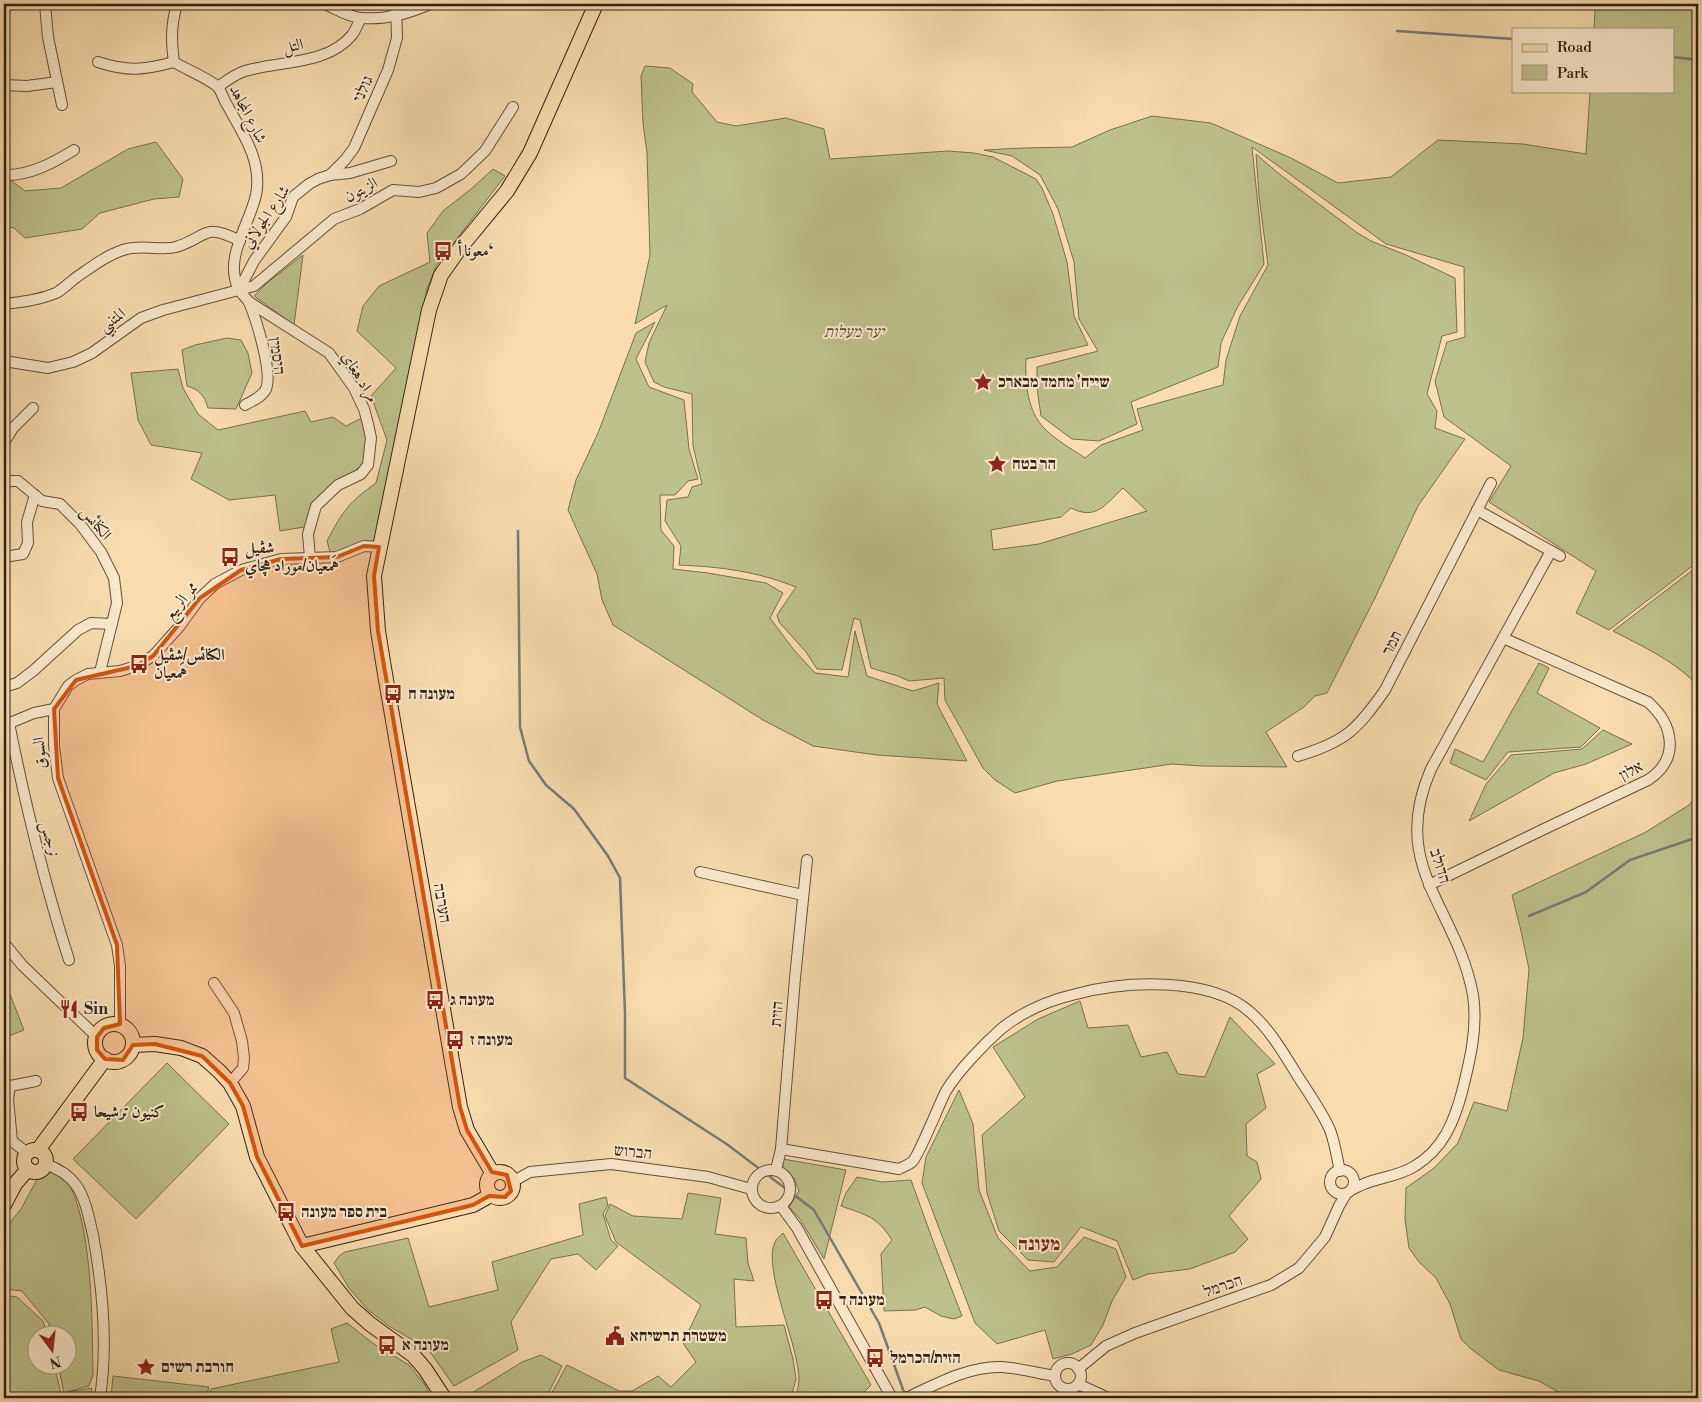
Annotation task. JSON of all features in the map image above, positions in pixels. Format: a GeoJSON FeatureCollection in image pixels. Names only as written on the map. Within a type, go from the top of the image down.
{"type":"FeatureCollection","features":[{"type":"Feature","properties":{"kind":"main road","name":"הערבה"},"geometry":{"type":"LineString","coordinates":[[493,1174],[467,1130],[460,1107],[378,631],[374,576],[429,310],[441,275],[460,248],[507,191],[530,153],[596,4]]}},
{"type":"Feature","properties":{"kind":"main road"},"geometry":{"type":"LineString","coordinates":[[109,1025],[120,1025],[125,1027],[131,1035],[132,1051],[123,1060],[117,1062],[105,1059],[97,1050],[97,1037],[109,1025]]}},
{"type":"Feature","properties":{"kind":"main road"},"geometry":{"type":"LineString","coordinates":[[133,1044],[155,1044],[181,1048],[202,1056],[230,1083],[243,1106],[257,1157],[302,1246],[352,1308],[370,1324],[413,1355],[425,1369],[444,1398]]}},
{"type":"Feature","properties":{"kind":"main road"},"geometry":{"type":"LineString","coordinates":[[28,1169],[24,1160],[33,1152],[105,1059]]}},
{"type":"Feature","properties":{"kind":"main road"},"geometry":{"type":"LineString","coordinates":[[28,1169],[41,1170],[45,1164],[45,1157],[33,1152]]}},
{"type":"Feature","properties":{"kind":"main road"},"geometry":{"type":"LineString","coordinates":[[4,1205],[15,1184],[28,1169]]}},
{"type":"Feature","properties":{"kind":"main road"},"geometry":{"type":"LineString","coordinates":[[503,1173],[512,1182],[511,1191],[505,1197],[499,1198],[491,1195],[487,1185],[493,1174],[503,1173]]}},
{"type":"Feature","properties":{"kind":"main road"},"geometry":{"type":"LineString","coordinates":[[302,1246],[473,1205],[491,1195]]}},
{"type":"Feature","properties":{"kind":"street"},"geometry":{"type":"LineString","coordinates":[[45,4],[48,37],[62,105]]}},
{"type":"Feature","properties":{"kind":"street"},"geometry":{"type":"LineString","coordinates":[[98,62],[115,68],[135,70],[149,69],[174,62],[171,39],[177,4]]}},
{"type":"Feature","properties":{"kind":"street"},"geometry":{"type":"LineString","coordinates":[[325,4],[361,18],[397,16],[413,12],[430,4]]}},
{"type":"Feature","properties":{"kind":"street","name":"גולני"},"geometry":{"type":"LineString","coordinates":[[330,175],[354,148],[388,70],[397,38],[396,4]]}},
{"type":"Feature","properties":{"kind":"street","name":"التل"},"geometry":{"type":"LineString","coordinates":[[218,87],[244,71],[321,55],[341,46],[353,34],[361,18]]}},
{"type":"Feature","properties":{"kind":"street","name":"شارع المجاهد"},"geometry":{"type":"LineString","coordinates":[[174,62],[218,87],[246,138],[254,157],[257,176],[256,193],[250,216],[235,253],[234,265],[240,290]]}},
{"type":"Feature","properties":{"kind":"street"},"geometry":{"type":"LineString","coordinates":[[4,85],[27,86],[57,82]]}},
{"type":"Feature","properties":{"kind":"street","name":"الزيتون"},"geometry":{"type":"LineString","coordinates":[[240,290],[254,286],[334,219],[360,209],[393,190],[419,192],[436,188],[461,174],[485,151],[513,107]]}},
{"type":"Feature","properties":{"kind":"street"},"geometry":{"type":"LineString","coordinates":[[4,176],[30,172],[57,161],[74,150]]}},
{"type":"Feature","properties":{"kind":"street"},"geometry":{"type":"LineString","coordinates":[[330,175],[350,173],[391,161]]}},
{"type":"Feature","properties":{"kind":"street","name":"شارع الجولاني"},"geometry":{"type":"LineString","coordinates":[[240,290],[254,261],[286,217],[293,197],[309,184],[330,175]]}},
{"type":"Feature","properties":{"kind":"street"},"geometry":{"type":"LineString","coordinates":[[4,304],[31,301],[57,292],[99,262],[124,250],[146,247],[174,248],[212,231],[224,233],[240,241]]}},
{"type":"Feature","properties":{"kind":"street","name":"مراد هغاي"},"geometry":{"type":"LineString","coordinates":[[240,290],[249,302],[329,353],[354,388],[364,409],[368,424],[371,438],[368,464],[361,474],[338,486],[316,506],[308,534],[310,558]]}},
{"type":"Feature","properties":{"kind":"street","name":"المتنبي"},"geometry":{"type":"LineString","coordinates":[[4,360],[48,368],[73,362],[92,353],[141,318],[163,310],[240,290]]}},
{"type":"Feature","properties":{"kind":"street","name":"היסמין"},"geometry":{"type":"LineString","coordinates":[[245,405],[256,399],[266,389],[268,375],[262,342],[249,302]]}},
{"type":"Feature","properties":{"kind":"street"},"geometry":{"type":"LineString","coordinates":[[4,442],[13,428],[32,408]]}},
{"type":"Feature","properties":{"kind":"street","name":"الكنائس"},"geometry":{"type":"LineString","coordinates":[[4,480],[18,481],[42,502],[60,504],[80,524],[100,552],[114,578],[117,603],[112,624]]}},
{"type":"Feature","properties":{"kind":"street","name":"תמר"},"geometry":{"type":"LineString","coordinates":[[1298,756],[1337,742],[1353,730],[1385,690],[1491,483]]}},
{"type":"Feature","properties":{"kind":"street"},"geometry":{"type":"LineString","coordinates":[[4,557],[23,554],[28,543],[27,522],[35,495]]}},
{"type":"Feature","properties":{"kind":"street","name":"הדולב"},"geometry":{"type":"LineString","coordinates":[[1349,1192],[1367,1182],[1414,1166],[1439,1146],[1449,1132],[1456,1114],[1471,1053],[1474,1014],[1473,995],[1468,973],[1421,863],[1416,824],[1425,784],[1503,638],[1556,553],[1477,510]]}},
{"type":"Feature","properties":{"kind":"street","name":"ممر الربيع"},"geometry":{"type":"LineString","coordinates":[[100,672],[120,671],[136,666],[153,656],[179,627],[200,598],[215,584],[241,570],[264,562],[281,559],[337,557],[364,546],[379,547]]}},
{"type":"Feature","properties":{"kind":"street"},"geometry":{"type":"LineString","coordinates":[[4,687],[17,682],[33,671],[78,630],[91,623],[112,624],[100,672],[88,674],[68,686],[54,709],[34,713],[7,724]]}},
{"type":"Feature","properties":{"kind":"street","name":"אלון"},"geometry":{"type":"LineString","coordinates":[[1429,885],[1648,780],[1657,774],[1669,754],[1670,740],[1667,730],[1656,710],[1648,702],[1503,638]]}},
{"type":"Feature","properties":{"kind":"street","name":"السوق"},"geometry":{"type":"LineString","coordinates":[[54,709],[54,746],[58,778],[117,946],[120,966],[120,1025]]}},
{"type":"Feature","properties":{"kind":"street","name":"نرجس"},"geometry":{"type":"LineString","coordinates":[[7,724],[54,914],[69,960]]}},
{"type":"Feature","properties":{"kind":"street","name":"הזית"},"geometry":{"type":"LineString","coordinates":[[776,1170],[781,1149],[807,860]]}},
{"type":"Feature","properties":{"kind":"street"},"geometry":{"type":"LineString","coordinates":[[700,872],[803,895]]}},
{"type":"Feature","properties":{"kind":"street"},"geometry":{"type":"LineString","coordinates":[[4,943],[22,965],[97,1037]]}},
{"type":"Feature","properties":{"kind":"street"},"geometry":{"type":"LineString","coordinates":[[214,984],[234,1013],[242,1041],[243,1068],[230,1083]]}},
{"type":"Feature","properties":{"kind":"street"},"geometry":{"type":"LineString","coordinates":[[781,1149],[899,1169],[914,1161],[946,1090],[967,1064],[1001,1030],[1023,1014],[1076,994],[1111,987],[1146,984],[1206,990],[1232,1000],[1250,1012],[1277,1043],[1319,1108],[1331,1131],[1345,1172],[1354,1180],[1349,1192],[1342,1194],[1334,1191],[1331,1183],[1333,1175],[1345,1172]]}},
{"type":"Feature","properties":{"kind":"street"},"geometry":{"type":"LineString","coordinates":[[33,1152],[8,1139],[8,1098],[10,1086],[36,1080]]}},
{"type":"Feature","properties":{"kind":"street"},"geometry":{"type":"LineString","coordinates":[[45,1164],[64,1173],[76,1185],[84,1201],[90,1224],[103,1304],[104,1371],[100,1398]]}},
{"type":"Feature","properties":{"kind":"street","name":"הברוש"},"geometry":{"type":"LineString","coordinates":[[512,1182],[530,1172],[611,1164],[708,1177],[751,1189]]}},
{"type":"Feature","properties":{"kind":"street"},"geometry":{"type":"LineString","coordinates":[[776,1170],[785,1175],[791,1187],[790,1194],[786,1202],[781,1206],[774,1208],[761,1206],[752,1196],[753,1181],[762,1171],[776,1170]]}},
{"type":"Feature","properties":{"kind":"street","name":"הדולב"},"geometry":{"type":"LineString","coordinates":[[1345,1172],[1365,1179],[1386,1177]]}},
{"type":"Feature","properties":{"kind":"street","name":"הכרמל"},"geometry":{"type":"LineString","coordinates":[[1078,1368],[1106,1346],[1134,1333],[1270,1285],[1299,1268],[1325,1237],[1338,1206],[1349,1192]]}},
{"type":"Feature","properties":{"kind":"street"},"geometry":{"type":"LineString","coordinates":[[781,1206],[797,1228],[892,1398]]}},
{"type":"Feature","properties":{"kind":"street"},"geometry":{"type":"LineString","coordinates":[[1066,1363],[1078,1368],[1081,1376],[1078,1384],[1066,1389],[1059,1386],[1055,1376],[1058,1368],[1066,1363]]}},
{"type":"Feature","properties":{"kind":"street"},"geometry":{"type":"LineString","coordinates":[[906,1398],[951,1378],[979,1369],[1001,1368],[1055,1376]]}},
{"type":"Feature","properties":{"kind":"street"},"geometry":{"type":"LineString","coordinates":[[1078,1384],[1108,1398]]}},
{"type":"Feature","properties":{"kind":"highlighted area"},"geometry":{"type":"Polygon","coordinates":[[[364,546],[379,547],[374,576],[378,631],[460,1107],[467,1130],[492,1172],[507,1175],[511,1191],[505,1197],[489,1196],[473,1205],[302,1246],[257,1157],[243,1106],[230,1083],[202,1056],[155,1044],[133,1045],[123,1060],[105,1059],[97,1050],[97,1037],[104,1028],[120,1024],[117,945],[58,778],[54,709],[76,680],[136,666],[153,656],[200,598],[241,570],[281,559],[337,557],[364,546]]]}},
{"type":"Feature","properties":{"kind":"green space"},"geometry":{"type":"Polygon","coordinates":[[[1550,4],[1689,4],[1698,7],[1698,561],[1609,630],[1576,613],[1596,571],[1489,502],[1511,466],[1444,417],[1435,381],[1447,342],[1465,337],[1464,267],[1386,244],[1252,147],[1264,264],[1237,308],[1221,343],[1218,367],[1131,402],[1137,424],[1099,441],[1072,439],[1041,416],[1037,388],[1037,367],[1098,351],[1079,319],[1074,262],[1058,209],[1040,175],[1012,156],[984,150],[1072,147],[1110,130],[1152,116],[1211,123],[1291,158],[1338,183],[1391,177],[1438,140],[1523,144],[1586,154],[1590,92],[1674,92],[1674,28],[1594,28],[1595,9],[1550,4]]]}},
{"type":"Feature","properties":{"kind":"green space","name":"יער מעלות"},"geometry":{"type":"Polygon","coordinates":[[[645,66],[670,68],[693,84],[692,92],[717,122],[736,126],[786,118],[824,129],[830,159],[948,151],[974,153],[993,157],[1036,179],[1053,214],[1067,262],[1074,316],[1088,345],[1026,359],[1028,397],[1035,415],[1046,430],[1085,458],[1101,445],[1143,430],[1137,409],[1223,385],[1226,360],[1240,316],[1268,265],[1259,196],[1256,154],[1356,232],[1371,241],[1455,278],[1457,332],[1442,336],[1427,394],[1437,411],[1435,428],[1465,439],[1418,506],[1375,598],[1327,693],[1315,696],[1304,707],[1266,732],[1287,767],[1172,764],[1057,781],[1015,793],[995,780],[983,768],[945,700],[944,678],[909,681],[871,668],[860,620],[854,618],[842,670],[817,669],[806,652],[779,622],[777,615],[796,587],[766,577],[738,571],[679,565],[681,546],[665,521],[667,500],[688,497],[692,487],[702,484],[693,446],[692,394],[664,387],[654,382],[645,362],[649,343],[667,305],[635,324],[650,255],[647,153],[643,123],[641,76],[645,66]],[[1123,488],[1106,505],[1094,512],[1080,512],[1071,508],[1061,517],[991,530],[993,550],[1039,544],[1147,511],[1123,488]]]}},
{"type":"Feature","properties":{"kind":"green space"},"geometry":{"type":"Polygon","coordinates":[[[156,142],[183,179],[179,197],[154,199],[100,213],[82,229],[25,238],[14,228],[4,226],[4,175],[25,191],[61,188],[128,149],[156,142]]]}},
{"type":"Feature","properties":{"kind":"green space"},"geometry":{"type":"Polygon","coordinates":[[[493,169],[505,176],[436,266],[427,289],[378,540],[331,556],[327,541],[347,508],[376,483],[387,440],[371,396],[396,368],[357,331],[363,306],[379,286],[430,262],[427,233],[443,211],[493,169]]]}},
{"type":"Feature","properties":{"kind":"green space"},"geometry":{"type":"Polygon","coordinates":[[[303,255],[294,325],[254,296],[267,283],[303,255]]]}},
{"type":"Feature","properties":{"kind":"green space"},"geometry":{"type":"Polygon","coordinates":[[[655,322],[636,359],[649,387],[684,400],[689,449],[698,479],[688,481],[675,495],[660,495],[661,530],[674,546],[673,569],[766,583],[783,593],[770,618],[794,650],[815,673],[848,677],[855,631],[867,676],[913,691],[939,683],[937,704],[967,761],[877,755],[813,746],[763,720],[613,625],[602,600],[597,574],[568,510],[576,480],[598,433],[636,333],[655,322]]]}},
{"type":"Feature","properties":{"kind":"green space"},"geometry":{"type":"Polygon","coordinates":[[[227,338],[241,340],[248,353],[252,373],[236,409],[208,408],[201,394],[187,386],[182,350],[227,338]]]}},
{"type":"Feature","properties":{"kind":"green space"},"geometry":{"type":"Polygon","coordinates":[[[178,369],[183,388],[198,414],[218,430],[305,411],[311,422],[333,417],[346,426],[362,418],[367,437],[368,460],[342,482],[327,498],[310,526],[280,531],[275,495],[229,500],[191,479],[202,453],[151,445],[138,420],[131,373],[178,369]]]}},
{"type":"Feature","properties":{"kind":"green space"},"geometry":{"type":"Polygon","coordinates":[[[1698,566],[1698,687],[1681,670],[1646,648],[1613,631],[1698,566]]]}},
{"type":"Feature","properties":{"kind":"green space"},"geometry":{"type":"Polygon","coordinates":[[[1539,663],[1549,668],[1537,693],[1600,728],[1581,747],[1508,752],[1486,780],[1450,763],[1455,749],[1483,762],[1539,663]]]}},
{"type":"Feature","properties":{"kind":"green space"},"geometry":{"type":"Polygon","coordinates":[[[1603,730],[1632,744],[1586,764],[1554,773],[1469,821],[1486,784],[1511,755],[1582,749],[1603,730]]]}},
{"type":"Feature","properties":{"kind":"green space"},"geometry":{"type":"Polygon","coordinates":[[[1698,794],[1698,1398],[1569,1398],[1539,1381],[1499,1370],[1461,1339],[1450,1304],[1436,1278],[1419,1262],[1409,1248],[1405,1219],[1406,1188],[1434,1168],[1458,1143],[1474,1102],[1507,1111],[1523,1038],[1529,969],[1512,895],[1646,832],[1689,805],[1698,794]]]}},
{"type":"Feature","properties":{"kind":"green space"},"geometry":{"type":"Polygon","coordinates":[[[4,979],[24,1030],[4,1038],[4,979]]]}},
{"type":"Feature","properties":{"kind":"green space"},"geometry":{"type":"Polygon","coordinates":[[[1080,1001],[1088,1028],[1128,1025],[1141,1057],[1167,1052],[1178,1074],[1205,1077],[1230,1017],[1275,1064],[1257,1074],[1266,1108],[1246,1124],[1247,1156],[1257,1162],[1261,1179],[1229,1216],[1248,1239],[1235,1252],[1190,1269],[1148,1274],[1133,1280],[1117,1241],[1081,1227],[1054,1262],[1028,1260],[999,1231],[987,1193],[982,1135],[1025,1097],[993,1047],[1038,1019],[1080,1001]]]}},
{"type":"Feature","properties":{"kind":"green space"},"geometry":{"type":"Polygon","coordinates":[[[167,1063],[229,1124],[136,1219],[73,1159],[167,1063]]]}},
{"type":"Feature","properties":{"kind":"green space"},"geometry":{"type":"Polygon","coordinates":[[[959,1090],[973,1124],[979,1190],[998,1238],[1030,1271],[1057,1267],[1084,1237],[1116,1249],[1126,1277],[1112,1301],[1103,1325],[1091,1345],[1072,1354],[1053,1359],[1045,1330],[997,1344],[975,1323],[922,1183],[926,1157],[959,1090]]]}},
{"type":"Feature","properties":{"kind":"green space"},"geometry":{"type":"Polygon","coordinates":[[[783,1159],[846,1170],[824,1259],[800,1219],[789,1207],[799,1191],[794,1178],[783,1168],[783,1159]]]}},
{"type":"Feature","properties":{"kind":"green space"},"geometry":{"type":"Polygon","coordinates":[[[47,1166],[58,1170],[70,1186],[79,1208],[85,1236],[91,1298],[93,1375],[89,1386],[66,1392],[92,1388],[90,1398],[4,1398],[4,1295],[17,1297],[44,1324],[28,1324],[28,1374],[56,1374],[61,1393],[64,1393],[60,1374],[78,1374],[78,1324],[49,1324],[22,1291],[4,1289],[4,1230],[21,1209],[42,1170],[47,1166]]]}},
{"type":"Feature","properties":{"kind":"green space"},"geometry":{"type":"Polygon","coordinates":[[[857,1177],[882,1182],[911,1180],[962,1316],[954,1319],[941,1316],[925,1307],[916,1310],[884,1311],[881,1254],[892,1240],[887,1232],[870,1217],[841,1206],[846,1193],[857,1177]]]}},
{"type":"Feature","properties":{"kind":"green space"},"geometry":{"type":"Polygon","coordinates":[[[688,1193],[721,1198],[715,1234],[746,1238],[748,1263],[754,1281],[734,1279],[736,1327],[784,1325],[796,1379],[791,1398],[549,1398],[567,1365],[619,1391],[632,1391],[658,1376],[671,1387],[696,1362],[683,1343],[701,1305],[616,1242],[605,1216],[610,1204],[633,1216],[682,1219],[688,1193]]]}},
{"type":"Feature","properties":{"kind":"green space"},"geometry":{"type":"Polygon","coordinates":[[[606,1197],[608,1205],[603,1214],[611,1240],[618,1246],[596,1270],[578,1254],[551,1259],[511,1322],[518,1350],[454,1386],[428,1349],[389,1326],[367,1309],[349,1288],[334,1263],[345,1252],[408,1238],[429,1307],[498,1290],[492,1262],[583,1235],[579,1204],[606,1197]]]}},
{"type":"Feature","properties":{"kind":"green space"},"geometry":{"type":"Polygon","coordinates":[[[783,1233],[871,1385],[858,1398],[796,1398],[799,1381],[797,1365],[773,1270],[772,1254],[775,1242],[783,1233]]]}},
{"type":"Feature","properties":{"kind":"green space"},"geometry":{"type":"Polygon","coordinates":[[[347,1323],[374,1344],[409,1365],[425,1385],[432,1398],[208,1398],[211,1389],[339,1362],[331,1329],[347,1323]]]}},
{"type":"Feature","properties":{"kind":"green space"},"geometry":{"type":"Polygon","coordinates":[[[541,1355],[562,1366],[546,1398],[464,1398],[522,1362],[541,1355]]]}},
{"type":"Feature","properties":{"kind":"green space"},"geometry":{"type":"Polygon","coordinates":[[[113,1376],[209,1387],[206,1398],[109,1398],[111,1397],[113,1376]]]}},
{"type":"Feature","properties":{"kind":"waterway"},"geometry":{"type":"LineString","coordinates":[[1397,31],[1512,39]]}},
{"type":"Feature","properties":{"kind":"waterway"},"geometry":{"type":"LineString","coordinates":[[1674,57],[1698,60]]}},
{"type":"Feature","properties":{"kind":"waterway"},"geometry":{"type":"LineString","coordinates":[[518,531],[520,727],[529,761],[546,785],[574,809],[608,856],[620,878],[625,1013],[625,1078],[728,1145],[814,1210],[879,1323],[905,1395]]}},
{"type":"Feature","properties":{"kind":"waterway"},"geometry":{"type":"LineString","coordinates":[[1529,916],[1586,892],[1630,860],[1698,837]]}},
{"type":"Feature","properties":{"kind":"place","name":"معونا أ‘"},"geometry":{"type":"Point","coordinates":[443,251]}},
{"type":"Feature","properties":{"kind":"place","name":"שייח' מחמד מבארכ"},"geometry":{"type":"Point","coordinates":[983,382]}},
{"type":"Feature","properties":{"kind":"place","name":"הר בטח"},"geometry":{"type":"Point","coordinates":[997,464]}},
{"type":"Feature","properties":{"kind":"place","name":"شڤيل هَمعيان/موراد هچاي"},"geometry":{"type":"Point","coordinates":[230,557]}},
{"type":"Feature","properties":{"kind":"place","name":"الكنائس/شڤيل هَمعيان"},"geometry":{"type":"Point","coordinates":[139,664]}},
{"type":"Feature","properties":{"kind":"place","name":"מעונה ח"},"geometry":{"type":"Point","coordinates":[393,694]}},
{"type":"Feature","properties":{"kind":"place","name":"מעונה ג"},"geometry":{"type":"Point","coordinates":[435,1000]}},
{"type":"Feature","properties":{"kind":"place","name":"Sin"},"geometry":{"type":"Point","coordinates":[69,1009]}},
{"type":"Feature","properties":{"kind":"place","name":"מעונה ז"},"geometry":{"type":"Point","coordinates":[455,1040]}},
{"type":"Feature","properties":{"kind":"place","name":"كنيون ترشيحا"},"geometry":{"type":"Point","coordinates":[79,1112]}},
{"type":"Feature","properties":{"kind":"place","name":"בית ספר מעונה"},"geometry":{"type":"Point","coordinates":[286,1212]}},
{"type":"Feature","properties":{"kind":"place","name":"מעונה ד"},"geometry":{"type":"Point","coordinates":[824,1300]}},
{"type":"Feature","properties":{"kind":"place","name":"משטרת תרשיחא"},"geometry":{"type":"Point","coordinates":[615,1336]}},
{"type":"Feature","properties":{"kind":"place","name":"מעונה א"},"geometry":{"type":"Point","coordinates":[387,1345]}},
{"type":"Feature","properties":{"kind":"place","name":"הזית/הכרמל"},"geometry":{"type":"Point","coordinates":[875,1358]}},
{"type":"Feature","properties":{"kind":"place","name":"חורבת רשים"},"geometry":{"type":"Point","coordinates":[146,1367]}},
{"type":"Feature","properties":{"kind":"district","name":"מעונה"},"geometry":{"type":"Point","coordinates":[1039,1244]}}]}
